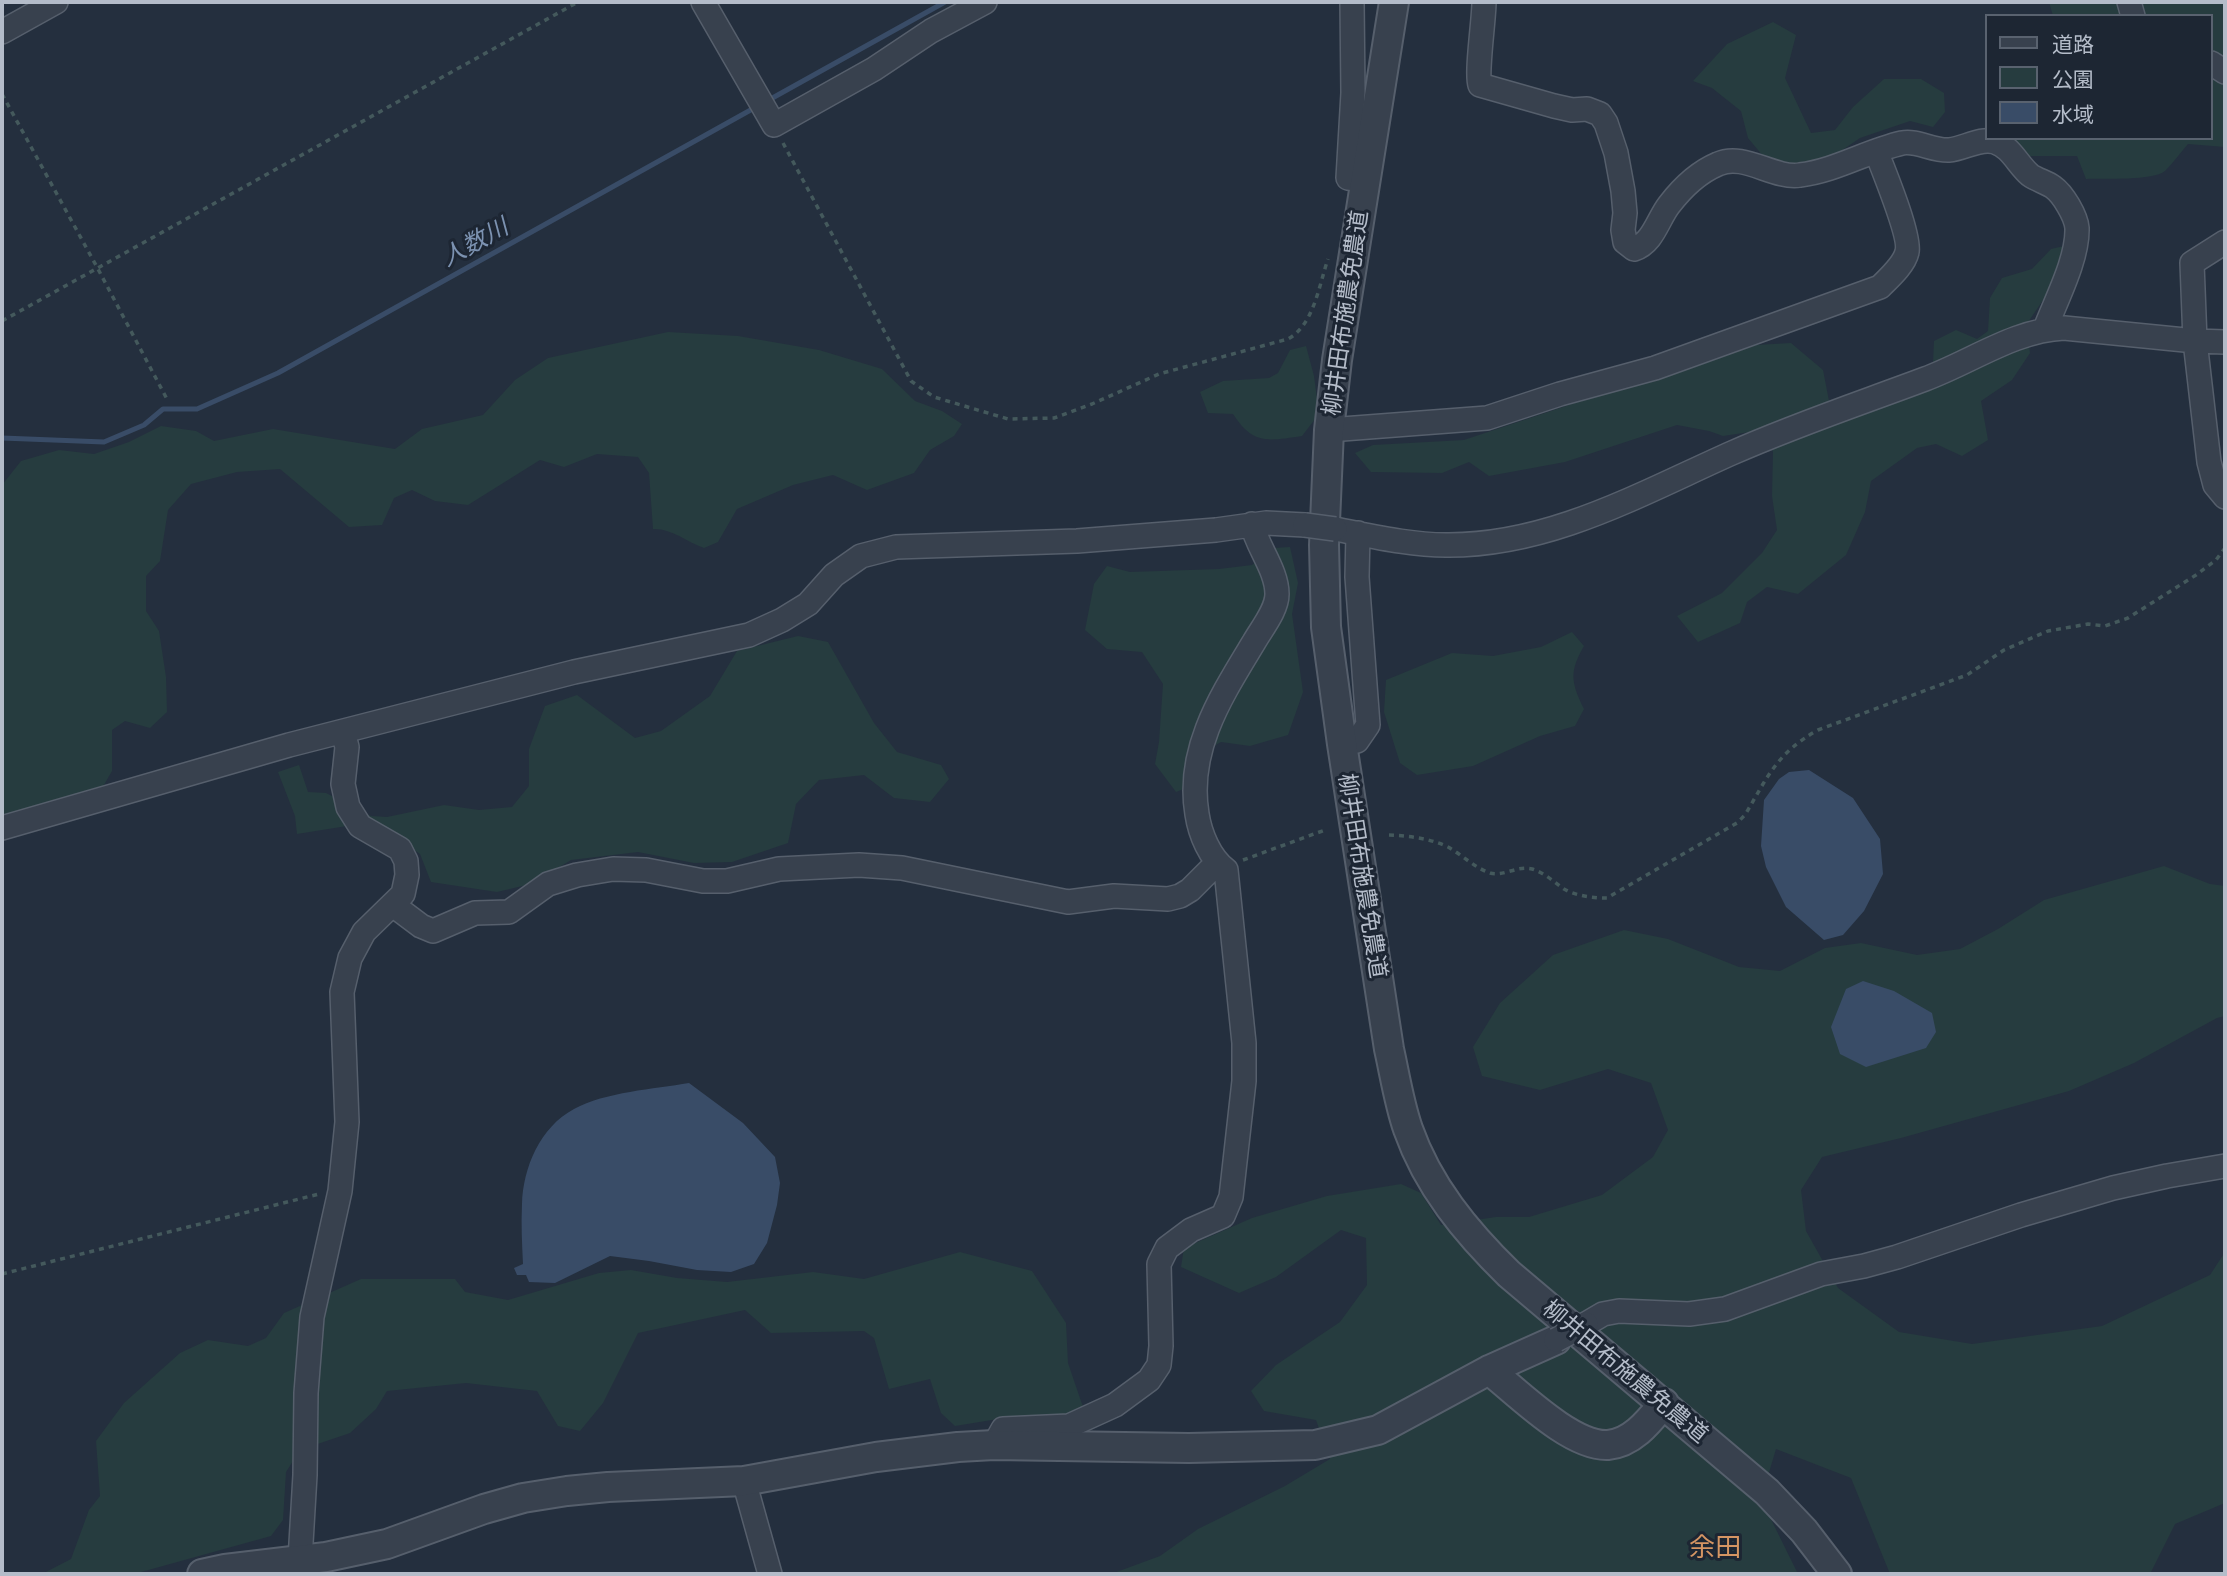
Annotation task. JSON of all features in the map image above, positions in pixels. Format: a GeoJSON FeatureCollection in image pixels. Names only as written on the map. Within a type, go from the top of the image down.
{"type":"FeatureCollection","features":[{"type":"Feature","properties":{"kind":"street"},"geometry":{"type":"LineString","coordinates":[[2,32],[56,2]]}},
{"type":"Feature","properties":{"kind":"street"},"geometry":{"type":"LineString","coordinates":[[703,2],[774,125],[874,69],[931,31],[985,2]]}},
{"type":"Feature","properties":{"kind":"street"},"geometry":{"type":"LineString","coordinates":[[1352,2],[1353,93],[1348,178],[1365,180]]}},
{"type":"Feature","properties":{"kind":"street","name":"柳井田布施農免農道"},"geometry":{"type":"LineString","coordinates":[[1394,2],[1337,360],[1329,430],[1324,545],[1326,627],[1342,744],[1389,1049],[1408,1129],[1422,1162],[1447,1205],[1476,1242],[1509,1275],[1767,1492],[1804,1531],[1838,1574]]}},
{"type":"Feature","properties":{"kind":"street"},"geometry":{"type":"LineString","coordinates":[[1484,2],[1477,77],[1480,85],[1554,106],[1572,110],[1587,109],[1600,114],[1606,123],[1616,153],[1623,191],[1625,242],[1634,248],[1642,246],[1649,239],[1669,205],[1686,186],[1705,170],[1722,162],[1737,161],[1775,173],[1798,176],[1905,142],[1948,150],[1976,143],[1995,142],[2009,151],[2030,175],[2056,188],[2077,226],[2073,253],[2045,329]]}},
{"type":"Feature","properties":{"kind":"street"},"geometry":{"type":"LineString","coordinates":[[1329,430],[1487,418],[1507,413],[1560,394],[1655,368],[1880,287],[1895,272],[1908,251],[1876,151]]}},
{"type":"Feature","properties":{"kind":"street"},"geometry":{"type":"LineString","coordinates":[[2225,242],[2192,263],[2194,341],[2209,462],[2215,485],[2225,497]]}},
{"type":"Feature","properties":{"kind":"street"},"geometry":{"type":"LineString","coordinates":[[2,828],[277,748],[575,672],[749,635],[808,604],[834,575],[861,556],[896,547],[1077,541],[1216,530],[1252,524],[1305,525],[1405,542],[1447,545],[1533,534],[1580,521],[1757,442],[1949,370],[2027,334],[2045,329],[2064,328],[2225,342]]}},
{"type":"Feature","properties":{"kind":"street"},"geometry":{"type":"LineString","coordinates":[[994,1445],[1003,1429],[1069,1426],[1115,1405],[1149,1380],[1159,1365],[1161,1346],[1159,1264],[1167,1248],[1191,1230],[1223,1216],[1231,1196],[1244,1081],[1244,1042],[1221,866],[1199,828],[1194,797],[1196,766],[1204,734],[1270,615],[1277,595],[1275,580],[1254,535],[1252,524]]}},
{"type":"Feature","properties":{"kind":"street"},"geometry":{"type":"LineString","coordinates":[[1342,744],[1357,741],[1368,725],[1357,577],[1347,531]]}},
{"type":"Feature","properties":{"kind":"street"},"geometry":{"type":"LineString","coordinates":[[317,1564],[305,1475],[306,1393],[312,1317],[340,1191],[347,1122],[342,992],[350,958],[364,932],[403,894],[407,875],[406,861],[400,849],[360,826],[348,807],[343,784],[347,747],[343,732]]}},
{"type":"Feature","properties":{"kind":"street"},"geometry":{"type":"LineString","coordinates":[[393,905],[421,926],[433,931],[475,913],[509,912],[548,884],[576,875],[613,869],[646,870],[704,881],[727,881],[779,869],[859,865],[902,868],[1068,902],[1114,896],[1168,899],[1190,890],[1221,866]]}},
{"type":"Feature","properties":{"kind":"street"},"geometry":{"type":"LineString","coordinates":[[202,1574],[225,1569],[317,1564],[387,1544],[523,1498],[608,1487],[744,1482],[876,1457],[958,1447],[994,1445],[1189,1448],[1315,1445],[1378,1430],[1489,1370],[1556,1340],[1603,1314],[1619,1311],[1689,1314],[1725,1309],[1821,1273],[1897,1257],[2021,1214],[2167,1175],[2225,1166]]}},
{"type":"Feature","properties":{"kind":"street"},"geometry":{"type":"LineString","coordinates":[[1489,1370],[1555,1423],[1583,1440],[1609,1445],[1631,1437],[1664,1403]]}},
{"type":"Feature","properties":{"kind":"street"},"geometry":{"type":"LineString","coordinates":[[744,1482],[770,1574]]}},
{"type":"Feature","properties":{"kind":"path"},"geometry":{"type":"LineString","coordinates":[[2,321],[578,2]]}},
{"type":"Feature","properties":{"kind":"path"},"geometry":{"type":"LineString","coordinates":[[2,94],[168,401]]}},
{"type":"Feature","properties":{"kind":"path"},"geometry":{"type":"LineString","coordinates":[[774,125],[911,380],[934,397],[1008,419],[1054,418],[1159,374],[1256,348],[1300,333],[1309,316],[1331,249]]}},
{"type":"Feature","properties":{"kind":"path"},"geometry":{"type":"LineString","coordinates":[[1389,835],[1415,837],[1446,846],[1487,872],[1495,874],[1531,868],[1567,891],[1606,898],[1737,823],[1745,815],[1783,753],[1818,730],[1967,675],[2004,650],[2048,631],[2088,624],[2105,626],[2128,618],[2196,575],[2216,560],[2225,548]]}},
{"type":"Feature","properties":{"kind":"path"},"geometry":{"type":"LineString","coordinates":[[1221,866],[1325,830]]}},
{"type":"Feature","properties":{"kind":"path"},"geometry":{"type":"LineString","coordinates":[[2,1274],[328,1191],[340,1191]]}},
{"type":"Feature","properties":{"kind":"green space"},"geometry":{"type":"Polygon","coordinates":[[[2049,2],[2225,2],[2225,147],[2188,144],[2165,171],[2150,176],[2128,178],[2086,179],[2077,156],[2029,156],[2011,140],[2213,140],[2213,14],[2052,14],[2049,2]]]}},
{"type":"Feature","properties":{"kind":"green space"},"geometry":{"type":"Polygon","coordinates":[[[1773,22],[1796,35],[1785,78],[1811,133],[1835,130],[1853,107],[1884,79],[1921,79],[1944,93],[1945,112],[1933,127],[1910,121],[1860,138],[1835,155],[1800,167],[1768,162],[1748,138],[1741,111],[1712,88],[1693,81],[1727,44],[1773,22]]]}},
{"type":"Feature","properties":{"kind":"green space"},"geometry":{"type":"Polygon","coordinates":[[[2064,246],[2052,287],[2026,325],[2030,353],[2012,380],[1981,401],[1988,440],[1962,456],[1936,444],[1917,448],[1871,481],[1865,512],[1846,555],[1798,594],[1767,587],[1747,602],[1740,623],[1698,642],[1677,616],[1722,593],[1762,553],[1777,530],[1772,496],[1773,452],[1763,430],[1723,436],[1677,425],[1565,462],[1489,476],[1469,462],[1442,473],[1371,472],[1355,453],[1373,445],[1464,440],[1575,403],[1675,374],[1756,345],[1791,343],[1823,370],[1830,406],[1925,386],[1933,363],[1934,341],[1956,330],[1977,339],[1988,331],[1990,298],[2002,278],[2032,269],[2051,249],[2064,246]]]}},
{"type":"Feature","properties":{"kind":"green space"},"geometry":{"type":"Polygon","coordinates":[[[668,332],[738,336],[819,350],[882,369],[915,401],[942,411],[962,424],[954,436],[930,450],[914,473],[867,490],[833,475],[793,485],[737,509],[718,542],[704,548],[673,533],[653,529],[649,473],[638,457],[597,454],[564,467],[540,460],[468,505],[435,501],[412,490],[394,498],[382,525],[349,527],[280,469],[237,472],[191,484],[168,510],[160,561],[146,576],[146,611],[159,631],[166,677],[167,712],[150,728],[125,721],[112,730],[112,771],[101,790],[2,822],[2,485],[21,461],[59,450],[94,454],[129,442],[161,426],[196,431],[214,441],[273,429],[395,449],[422,429],[483,415],[515,380],[548,358],[668,332]]]}},
{"type":"Feature","properties":{"kind":"green space"},"geometry":{"type":"Polygon","coordinates":[[[1306,346],[1314,376],[1319,414],[1302,436],[1262,438],[1247,431],[1233,414],[1208,413],[1200,392],[1223,381],[1269,378],[1278,373],[1290,350],[1306,346]]]}},
{"type":"Feature","properties":{"kind":"green space"},"geometry":{"type":"Polygon","coordinates":[[[1290,547],[1298,583],[1292,614],[1303,692],[1288,735],[1250,746],[1221,742],[1194,757],[1186,788],[1176,792],[1155,764],[1163,684],[1142,652],[1107,649],[1085,630],[1094,584],[1107,566],[1130,572],[1219,569],[1252,565],[1274,548],[1290,547]]]}},
{"type":"Feature","properties":{"kind":"green space"},"geometry":{"type":"Polygon","coordinates":[[[1572,632],[1584,646],[1574,670],[1574,684],[1584,709],[1575,726],[1540,736],[1473,766],[1417,775],[1400,763],[1384,712],[1386,680],[1452,653],[1493,656],[1541,647],[1572,632]]]}},
{"type":"Feature","properties":{"kind":"green space"},"geometry":{"type":"Polygon","coordinates":[[[798,636],[828,642],[874,723],[897,752],[941,765],[949,779],[930,802],[894,798],[864,775],[819,780],[796,804],[788,843],[732,862],[694,863],[638,852],[571,860],[531,884],[497,892],[431,882],[420,854],[391,834],[347,826],[297,834],[295,816],[278,772],[299,765],[308,792],[326,793],[371,816],[387,817],[444,805],[479,810],[512,807],[529,786],[529,749],[545,706],[577,695],[635,738],[661,731],[710,696],[737,651],[798,636]]]}},
{"type":"Feature","properties":{"kind":"green space"},"geometry":{"type":"Polygon","coordinates":[[[2164,866],[2210,884],[2225,886],[2225,1016],[2134,1063],[2069,1091],[1822,1157],[1801,1190],[1806,1231],[1838,1288],[1899,1332],[1972,1344],[2102,1326],[2210,1275],[2225,1252],[2225,1503],[2175,1524],[2150,1574],[1890,1574],[1851,1478],[1776,1449],[1761,1499],[1798,1574],[1111,1574],[1160,1556],[1198,1529],[1285,1486],[1330,1459],[1316,1420],[1264,1411],[1251,1391],[1276,1365],[1340,1322],[1367,1285],[1366,1238],[1341,1230],[1276,1277],[1239,1293],[1181,1267],[1184,1248],[1252,1218],[1327,1196],[1401,1184],[1421,1193],[1441,1225],[1496,1217],[1529,1217],[1602,1195],[1653,1157],[1668,1130],[1651,1083],[1608,1069],[1540,1090],[1482,1076],[1473,1047],[1500,1003],[1553,955],[1624,930],[1668,939],[1739,967],[1780,971],[1825,948],[1861,943],[1917,955],[1960,949],[2044,900],[2164,866]]]}},
{"type":"Feature","properties":{"kind":"green space"},"geometry":{"type":"Polygon","coordinates":[[[960,1252],[1032,1271],[1066,1323],[1068,1363],[1083,1407],[1068,1415],[998,1419],[955,1426],[941,1413],[930,1379],[889,1389],[874,1338],[864,1331],[771,1333],[745,1310],[638,1333],[603,1403],[580,1431],[558,1426],[537,1391],[466,1383],[387,1391],[376,1409],[350,1433],[300,1450],[286,1472],[283,1520],[271,1536],[134,1574],[42,1574],[71,1559],[89,1510],[100,1496],[96,1441],[124,1403],[180,1353],[208,1340],[248,1346],[266,1338],[284,1313],[361,1279],[455,1279],[465,1292],[508,1300],[599,1273],[631,1270],[677,1278],[727,1282],[813,1272],[864,1279],[960,1252]]]}},
{"type":"Feature","properties":{"kind":"water"},"geometry":{"type":"Polygon","coordinates":[[[1809,770],[1853,798],[1880,839],[1883,874],[1864,911],[1843,935],[1824,940],[1786,907],[1766,867],[1761,846],[1764,800],[1779,779],[1789,772],[1809,770]]]}},
{"type":"Feature","properties":{"kind":"water"},"geometry":{"type":"Polygon","coordinates":[[[1863,981],[1894,991],[1932,1013],[1936,1032],[1926,1048],[1866,1067],[1840,1054],[1831,1027],[1846,989],[1863,981]]]}},
{"type":"Feature","properties":{"kind":"water"},"geometry":{"type":"Polygon","coordinates":[[[689,1083],[743,1123],[775,1157],[780,1183],[777,1205],[767,1243],[754,1264],[731,1272],[697,1270],[610,1256],[555,1283],[529,1282],[526,1275],[517,1275],[514,1268],[523,1264],[522,1212],[526,1176],[536,1150],[552,1126],[586,1103],[630,1092],[689,1083]]]}},
{"type":"Feature","properties":{"kind":"waterway","name":"人数川"},"geometry":{"type":"LineString","coordinates":[[767,101],[945,2]]}},
{"type":"Feature","properties":{"kind":"waterway","name":"人数川"},"geometry":{"type":"LineString","coordinates":[[2,438],[104,442],[144,425],[163,409],[197,409],[278,373],[756,107]]}},
{"type":"Feature","properties":{"kind":"district","name":"余田"},"geometry":{"type":"Point","coordinates":[1715,1548]}}]}
